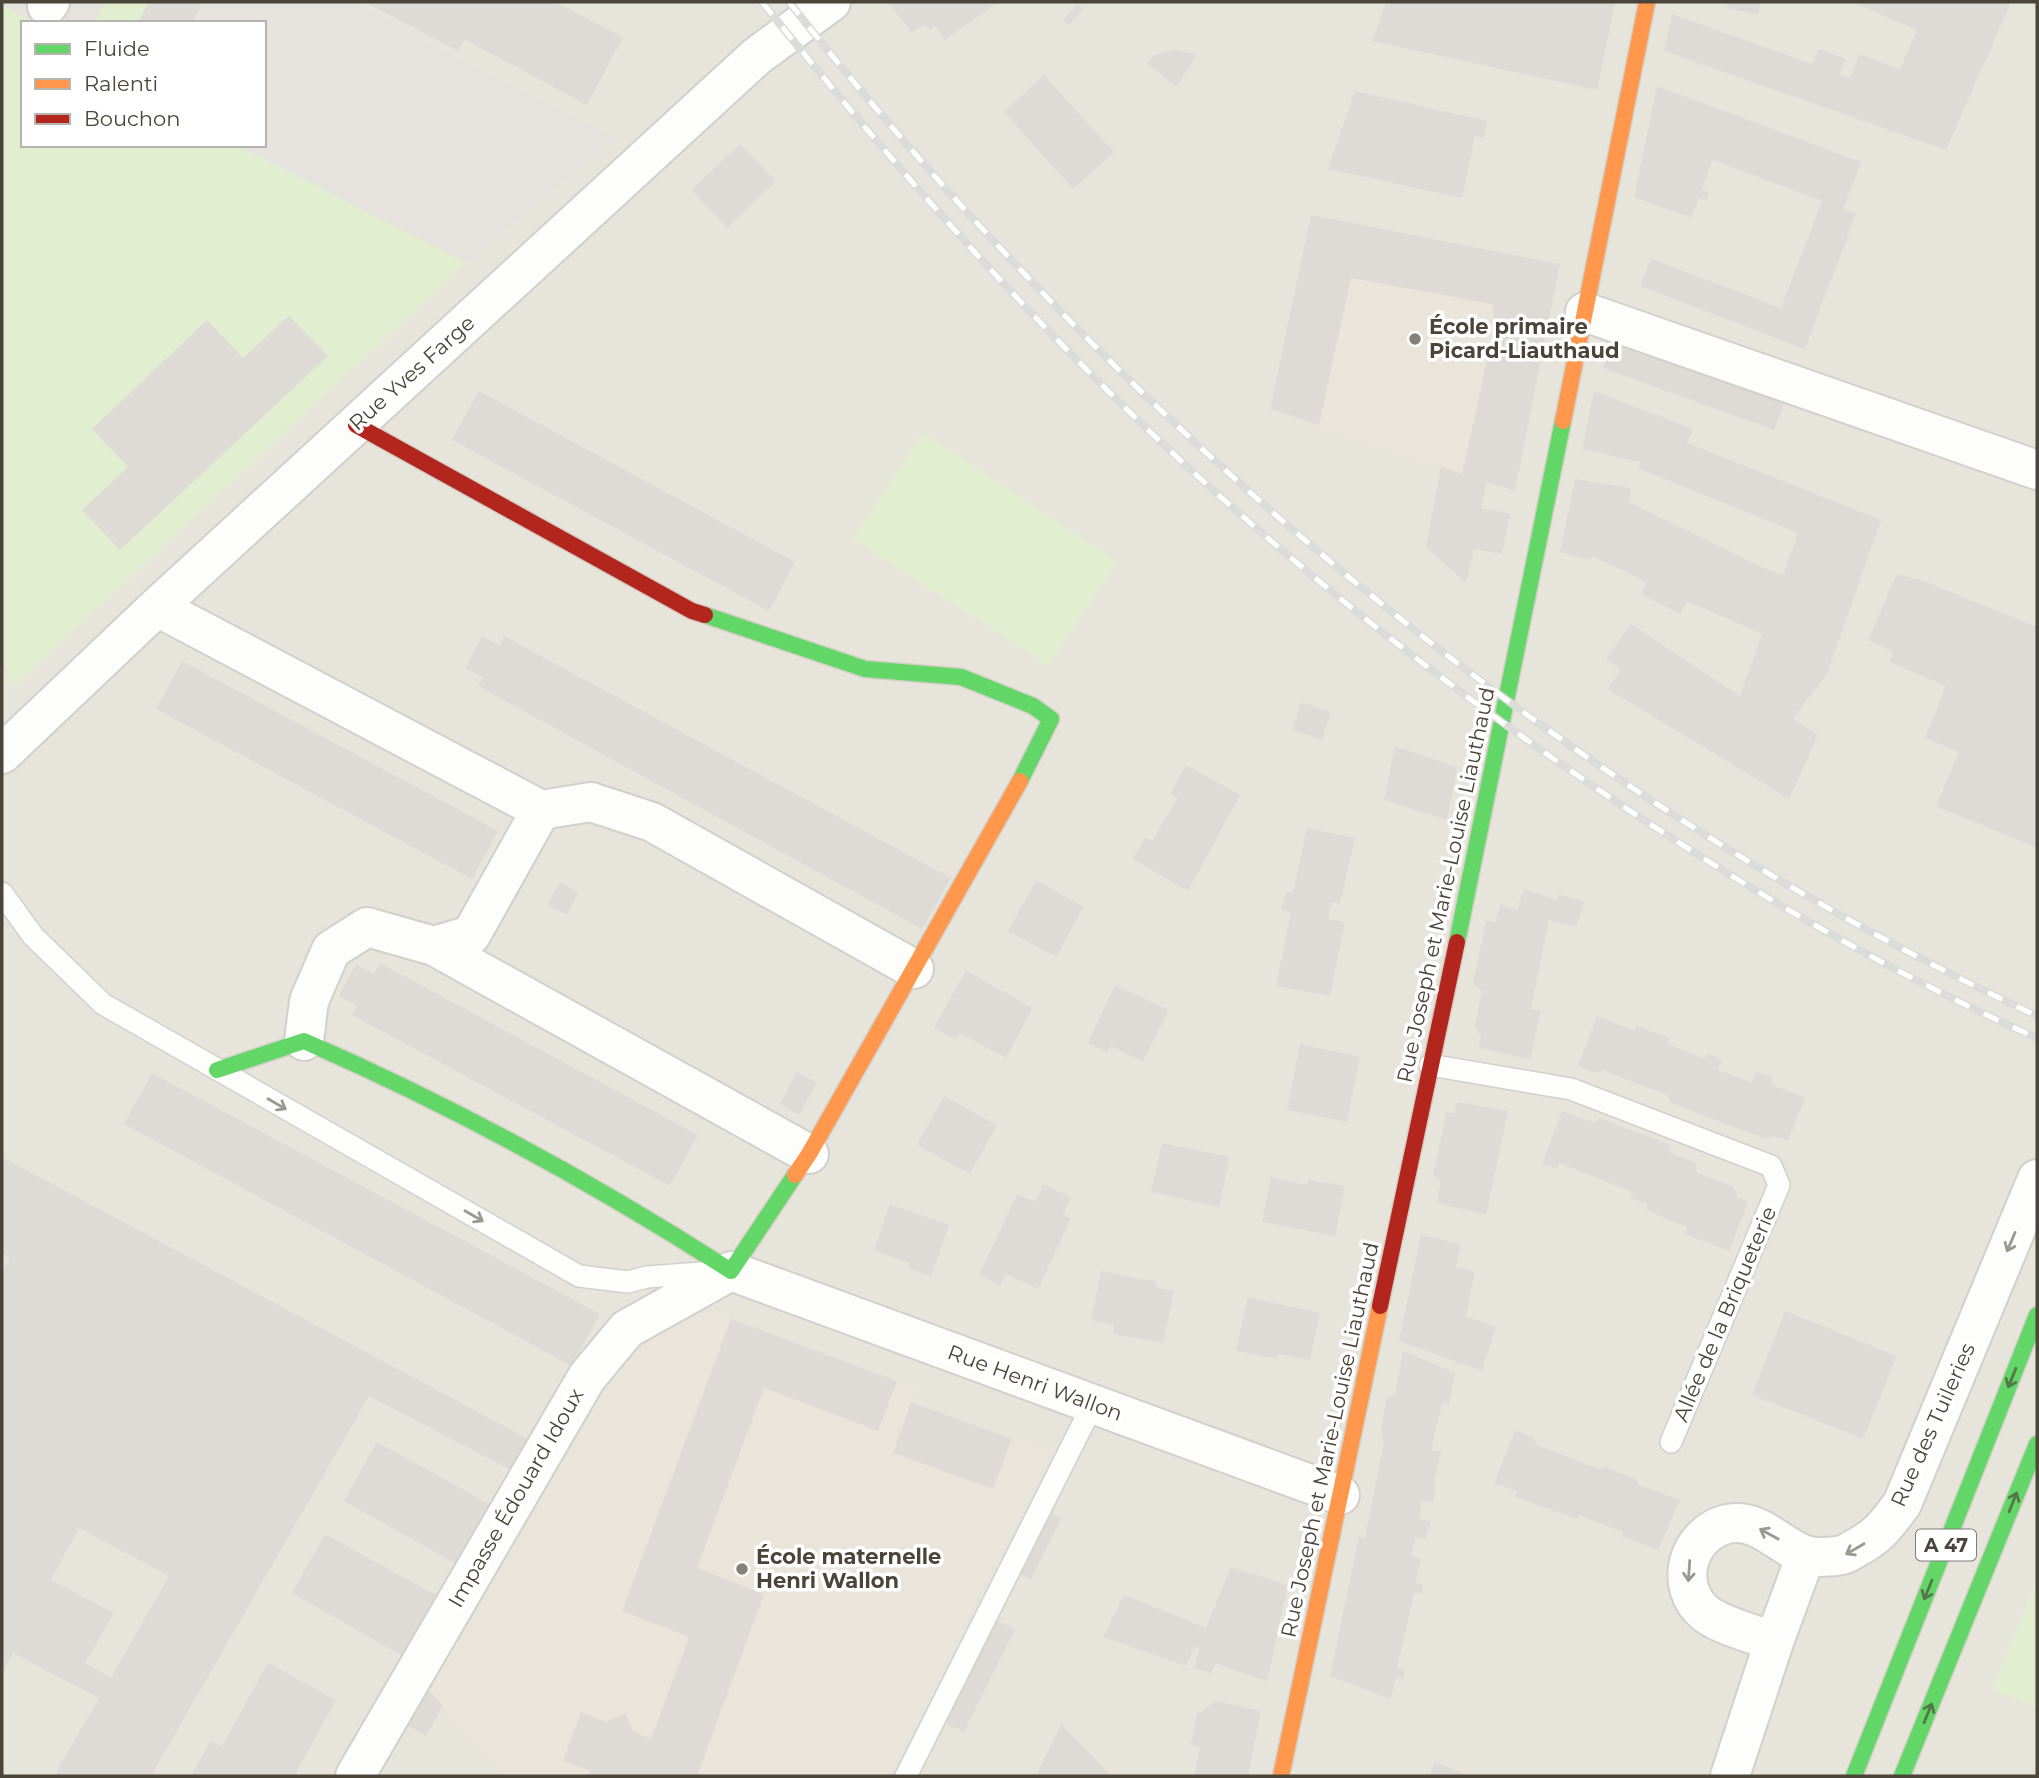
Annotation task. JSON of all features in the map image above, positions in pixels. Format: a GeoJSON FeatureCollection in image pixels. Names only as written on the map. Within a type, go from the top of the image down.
{"type":"FeatureCollection","features":[{"type":"Feature","properties":{"kind":"main road","name":"Rue Joseph et Marie-Louise Liauthaud"},"geometry":{"type":"LineString","coordinates":[[1281,1776],[1484,811],[1647,2]]}},
{"type":"Feature","properties":{"kind":"main road"},"geometry":{"type":"LineString","coordinates":[[218,1070],[304,1041],[373,1070],[567,1170],[654,1220],[731,1271],[809,1154],[1035,754],[1051,719],[1033,706],[961,677],[866,669],[692,611],[355,425]]}},
{"type":"Feature","properties":{"kind":"main road","name":"A 47"},"geometry":{"type":"LineString","coordinates":[[1854,1776],[2037,1315]]}},
{"type":"Feature","properties":{"kind":"main road","name":"A 47"},"geometry":{"type":"LineString","coordinates":[[1902,1776],[2037,1444]]}},
{"type":"Feature","properties":{"kind":"street","name":"Rue Yves Farge"},"geometry":{"type":"LineString","coordinates":[[2,754],[157,607],[757,57],[831,2]]}},
{"type":"Feature","properties":{"kind":"street"},"geometry":{"type":"LineString","coordinates":[[1585,312],[2037,470]]}},
{"type":"Feature","properties":{"kind":"street"},"geometry":{"type":"LineString","coordinates":[[157,607],[541,810],[591,802],[652,822],[914,969]]}},
{"type":"Feature","properties":{"kind":"street"},"geometry":{"type":"LineString","coordinates":[[434,946],[471,935],[541,810]]}},
{"type":"Feature","properties":{"kind":"street"},"geometry":{"type":"LineString","coordinates":[[304,1041],[309,1001],[331,950],[367,927],[434,946],[809,1154]]}},
{"type":"Feature","properties":{"kind":"street","name":"Rue des Tuileries"},"geometry":{"type":"LineString","coordinates":[[1806,1555],[1843,1555],[1878,1535],[1902,1504],[2037,1178]]}},
{"type":"Feature","properties":{"kind":"street","name":"Rue Henri Wallon"},"geometry":{"type":"LineString","coordinates":[[731,1271],[1340,1495]]}},
{"type":"Feature","properties":{"kind":"street","name":"Impasse Édouard Idoux"},"geometry":{"type":"LineString","coordinates":[[355,1776],[587,1377],[627,1329],[731,1271]]}},
{"type":"Feature","properties":{"kind":"street"},"geometry":{"type":"LineString","coordinates":[[1730,1776],[1806,1555],[1761,1529],[1745,1524],[1729,1524],[1714,1529],[1701,1539],[1691,1552],[1687,1569],[1688,1585],[1694,1601],[1705,1613],[1720,1621],[1774,1642]]}},
{"type":"Feature","properties":{"kind":"lane"},"geometry":{"type":"LineString","coordinates":[[2,893],[33,936],[103,1004],[579,1276],[628,1282],[647,1277],[731,1271]]}},
{"type":"Feature","properties":{"kind":"lane","name":"Allée de la Briqueterie"},"geometry":{"type":"LineString","coordinates":[[1430,1065],[1571,1089],[1771,1166],[1779,1185],[1671,1442]]}},
{"type":"Feature","properties":{"kind":"lane"},"geometry":{"type":"LineString","coordinates":[[906,1776],[1093,1404]]}},
{"type":"Feature","properties":{"kind":"shaded area"},"geometry":{"type":"Polygon","coordinates":[[[2,2],[2037,2],[2037,1580],[1993,1689],[2037,1707],[2037,1776],[2,1776],[2,2]]]}},
{"type":"Feature","properties":{"kind":"shaded area"},"geometry":{"type":"Polygon","coordinates":[[[2,2],[105,2],[95,21],[32,21],[2,5],[2,2]]]}},
{"type":"Feature","properties":{"kind":"shaded area"},"geometry":{"type":"Polygon","coordinates":[[[210,2],[349,2],[615,138],[466,263],[241,147],[266,147],[266,21],[200,21],[210,2]]]}},
{"type":"Feature","properties":{"kind":"shaded area","name":"École primaire Picard-Liauthaud"},"geometry":{"type":"Polygon","coordinates":[[[1311,215],[1560,264],[1515,491],[1270,409],[1311,215]]]}},
{"type":"Feature","properties":{"kind":"shaded area","name":"École maternelle Henri Wallon"},"geometry":{"type":"Polygon","coordinates":[[[687,1311],[731,1319],[916,1388],[912,1402],[1051,1452],[886,1776],[508,1776],[425,1686],[594,1393],[609,1388],[622,1360],[647,1326],[687,1311]]]}},
{"type":"Feature","properties":{"kind":"green space"},"geometry":{"type":"Polygon","coordinates":[[[105,2],[149,2],[139,21],[95,21],[105,2]]]}},
{"type":"Feature","properties":{"kind":"green space"},"geometry":{"type":"Polygon","coordinates":[[[2,5],[32,21],[21,21],[21,147],[241,147],[466,263],[13,687],[2,656],[2,5]]]}},
{"type":"Feature","properties":{"kind":"green space"},"geometry":{"type":"Polygon","coordinates":[[[922,433],[1117,561],[1048,666],[853,538],[922,433]]]}},
{"type":"Feature","properties":{"kind":"green space"},"geometry":{"type":"Polygon","coordinates":[[[2037,1580],[2037,1707],[1992,1689],[2037,1580]]]}},
{"type":"Feature","properties":{"kind":"building"},"geometry":{"type":"Polygon","coordinates":[[[149,2],[203,2],[193,21],[139,21],[149,2]]]}},
{"type":"Feature","properties":{"kind":"building"},"geometry":{"type":"Polygon","coordinates":[[[365,2],[555,2],[623,37],[587,105],[464,39],[458,51],[365,2]]]}},
{"type":"Feature","properties":{"kind":"building"},"geometry":{"type":"Polygon","coordinates":[[[887,2],[998,2],[945,40],[935,26],[930,30],[925,24],[912,32],[887,2]]]}},
{"type":"Feature","properties":{"kind":"building"},"geometry":{"type":"Polygon","coordinates":[[[1386,2],[1615,2],[1597,90],[1372,41],[1386,2]]]}},
{"type":"Feature","properties":{"kind":"building"},"geometry":{"type":"Polygon","coordinates":[[[1728,2],[1761,2],[1758,15],[1727,8],[1728,2]]]}},
{"type":"Feature","properties":{"kind":"building"},"geometry":{"type":"Polygon","coordinates":[[[1852,2],[2011,2],[1946,150],[1664,51],[1672,14],[1812,64],[1819,49],[1846,59],[1840,75],[1850,78],[1859,54],[1900,69],[1917,30],[1852,2]]]}},
{"type":"Feature","properties":{"kind":"building"},"geometry":{"type":"Polygon","coordinates":[[[1077,4],[1083,9],[1069,25],[1063,20],[1077,4]]]}},
{"type":"Feature","properties":{"kind":"building"},"geometry":{"type":"Polygon","coordinates":[[[1173,50],[1197,54],[1177,87],[1147,63],[1155,55],[1173,50]]]}},
{"type":"Feature","properties":{"kind":"building"},"geometry":{"type":"Polygon","coordinates":[[[1044,75],[1114,152],[1073,189],[1004,112],[1044,75]]]}},
{"type":"Feature","properties":{"kind":"building"},"geometry":{"type":"Polygon","coordinates":[[[1657,86],[1861,162],[1843,209],[1856,214],[1805,349],[1640,286],[1651,259],[1781,308],[1822,201],[1713,160],[1702,189],[1709,193],[1706,201],[1699,198],[1691,218],[1634,197],[1657,86]]]}},
{"type":"Feature","properties":{"kind":"building"},"geometry":{"type":"Polygon","coordinates":[[[1355,91],[1487,121],[1484,138],[1475,136],[1462,198],[1328,169],[1355,91]]]}},
{"type":"Feature","properties":{"kind":"building"},"geometry":{"type":"Polygon","coordinates":[[[740,144],[776,181],[727,228],[691,190],[740,144]]]}},
{"type":"Feature","properties":{"kind":"building"},"geometry":{"type":"Polygon","coordinates":[[[1311,215],[1560,264],[1515,491],[1487,482],[1481,508],[1510,514],[1502,554],[1474,549],[1466,583],[1426,547],[1441,466],[1462,474],[1495,324],[1492,304],[1351,278],[1319,425],[1270,409],[1311,215]]]}},
{"type":"Feature","properties":{"kind":"building"},"geometry":{"type":"Polygon","coordinates":[[[289,316],[328,356],[120,550],[82,510],[128,467],[92,429],[207,320],[243,358],[289,316]]]}},
{"type":"Feature","properties":{"kind":"building"},"geometry":{"type":"Polygon","coordinates":[[[1617,337],[1786,398],[1774,430],[1603,368],[1617,337]]]}},
{"type":"Feature","properties":{"kind":"building"},"geometry":{"type":"Polygon","coordinates":[[[479,391],[795,562],[769,611],[452,440],[479,391]]]}},
{"type":"Feature","properties":{"kind":"building"},"geometry":{"type":"Polygon","coordinates":[[[1594,391],[1693,429],[1687,443],[1881,520],[1827,674],[1793,718],[1818,735],[1789,799],[1608,689],[1621,669],[1606,659],[1631,624],[1740,696],[1762,634],[1687,601],[1680,614],[1641,594],[1647,582],[1592,556],[1590,560],[1560,552],[1575,479],[1631,488],[1629,502],[1759,566],[1783,575],[1798,533],[1638,468],[1640,462],[1582,449],[1594,391]]]}},
{"type":"Feature","properties":{"kind":"building"},"geometry":{"type":"Polygon","coordinates":[[[1897,574],[1924,581],[2037,627],[2037,848],[1936,806],[1959,752],[1925,738],[1946,686],[1889,662],[1893,652],[1868,640],[1897,574]]]}},
{"type":"Feature","properties":{"kind":"building"},"geometry":{"type":"Polygon","coordinates":[[[482,636],[500,646],[504,636],[951,878],[922,929],[478,686],[483,677],[465,668],[482,636]]]}},
{"type":"Feature","properties":{"kind":"building"},"geometry":{"type":"Polygon","coordinates":[[[182,661],[498,831],[472,879],[156,709],[182,661]]]}},
{"type":"Feature","properties":{"kind":"building"},"geometry":{"type":"Polygon","coordinates":[[[1301,702],[1331,712],[1322,740],[1292,730],[1301,702]]]}},
{"type":"Feature","properties":{"kind":"building"},"geometry":{"type":"Polygon","coordinates":[[[1395,746],[1457,767],[1447,820],[1384,800],[1395,746]]]}},
{"type":"Feature","properties":{"kind":"building"},"geometry":{"type":"Polygon","coordinates":[[[1186,765],[1240,795],[1188,891],[1133,859],[1145,837],[1152,841],[1178,798],[1170,794],[1186,765]]]}},
{"type":"Feature","properties":{"kind":"building"},"geometry":{"type":"Polygon","coordinates":[[[1307,828],[1355,838],[1340,903],[1332,902],[1328,919],[1345,922],[1330,996],[1276,986],[1291,912],[1281,909],[1286,892],[1293,892],[1307,828]]]}},
{"type":"Feature","properties":{"kind":"building"},"geometry":{"type":"Polygon","coordinates":[[[1036,880],[1084,907],[1056,957],[1008,931],[1036,880]]]}},
{"type":"Feature","properties":{"kind":"building"},"geometry":{"type":"Polygon","coordinates":[[[560,883],[579,892],[567,915],[547,905],[560,883]]]}},
{"type":"Feature","properties":{"kind":"building"},"geometry":{"type":"Polygon","coordinates":[[[1524,889],[1557,900],[1559,894],[1584,902],[1576,927],[1549,920],[1531,1009],[1541,1011],[1530,1059],[1479,1048],[1481,1036],[1475,1026],[1482,991],[1473,984],[1486,921],[1496,922],[1500,905],[1517,910],[1524,889]]]}},
{"type":"Feature","properties":{"kind":"building"},"geometry":{"type":"Polygon","coordinates":[[[380,963],[698,1135],[670,1186],[352,1015],[357,1006],[339,996],[356,964],[374,974],[380,963]]]}},
{"type":"Feature","properties":{"kind":"building"},"geometry":{"type":"Polygon","coordinates":[[[966,971],[1033,1008],[1006,1058],[960,1033],[956,1040],[934,1028],[966,971]]]}},
{"type":"Feature","properties":{"kind":"building"},"geometry":{"type":"Polygon","coordinates":[[[1115,985],[1168,1010],[1143,1062],[1111,1046],[1107,1052],[1088,1043],[1115,985]]]}},
{"type":"Feature","properties":{"kind":"building"},"geometry":{"type":"Polygon","coordinates":[[[1597,1016],[1635,1031],[1636,1026],[1670,1038],[1667,1044],[1705,1059],[1707,1053],[1723,1060],[1718,1070],[1752,1083],[1757,1072],[1773,1078],[1771,1084],[1805,1098],[1788,1141],[1774,1136],[1766,1139],[1671,1103],[1667,1095],[1603,1070],[1594,1073],[1578,1066],[1597,1016]]]}},
{"type":"Feature","properties":{"kind":"building"},"geometry":{"type":"Polygon","coordinates":[[[1300,1044],[1360,1057],[1347,1122],[1287,1110],[1300,1044]]]}},
{"type":"Feature","properties":{"kind":"building"},"geometry":{"type":"Polygon","coordinates":[[[797,1072],[817,1083],[799,1115],[780,1104],[797,1072]]]}},
{"type":"Feature","properties":{"kind":"building"},"geometry":{"type":"Polygon","coordinates":[[[152,1073],[600,1314],[572,1366],[124,1124],[152,1073]]]}},
{"type":"Feature","properties":{"kind":"building"},"geometry":{"type":"Polygon","coordinates":[[[944,1096],[997,1125],[970,1174],[917,1145],[944,1096]]]}},
{"type":"Feature","properties":{"kind":"building"},"geometry":{"type":"Polygon","coordinates":[[[1457,1102],[1508,1111],[1486,1215],[1437,1203],[1441,1182],[1433,1175],[1446,1112],[1454,1113],[1457,1102]]]}},
{"type":"Feature","properties":{"kind":"building"},"geometry":{"type":"Polygon","coordinates":[[[1562,1111],[1595,1123],[1600,1118],[1671,1145],[1668,1152],[1696,1163],[1697,1173],[1732,1186],[1736,1197],[1748,1202],[1729,1251],[1685,1234],[1687,1227],[1646,1210],[1648,1204],[1631,1198],[1633,1192],[1559,1163],[1557,1169],[1542,1164],[1562,1111]]]}},
{"type":"Feature","properties":{"kind":"building"},"geometry":{"type":"Polygon","coordinates":[[[1162,1143],[1230,1157],[1219,1207],[1151,1192],[1162,1143]]]}},
{"type":"Feature","properties":{"kind":"building"},"geometry":{"type":"Polygon","coordinates":[[[2,1157],[528,1439],[511,1470],[369,1396],[151,1776],[54,1776],[99,1698],[13,1653],[2,1674],[2,1273],[10,1258],[2,1253],[2,1157]],[[79,1528],[51,1580],[114,1613],[85,1663],[111,1678],[169,1576],[79,1528]]]}},
{"type":"Feature","properties":{"kind":"building"},"geometry":{"type":"Polygon","coordinates":[[[1271,1177],[1307,1185],[1308,1180],[1345,1186],[1335,1236],[1262,1222],[1271,1177]]]}},
{"type":"Feature","properties":{"kind":"building"},"geometry":{"type":"Polygon","coordinates":[[[1043,1184],[1071,1197],[1063,1215],[1071,1219],[1038,1289],[1006,1274],[1000,1285],[979,1275],[1017,1194],[1035,1202],[1043,1184]]]}},
{"type":"Feature","properties":{"kind":"building"},"geometry":{"type":"Polygon","coordinates":[[[890,1204],[949,1225],[931,1276],[908,1268],[910,1263],[874,1251],[890,1204]]]}},
{"type":"Feature","properties":{"kind":"building"},"geometry":{"type":"Polygon","coordinates":[[[1421,1235],[1461,1244],[1456,1267],[1475,1272],[1466,1316],[1496,1327],[1482,1371],[1399,1341],[1421,1235]]]}},
{"type":"Feature","properties":{"kind":"building"},"geometry":{"type":"Polygon","coordinates":[[[1101,1271],[1157,1282],[1155,1287],[1174,1291],[1163,1343],[1113,1334],[1114,1325],[1091,1320],[1101,1271]]]}},
{"type":"Feature","properties":{"kind":"building"},"geometry":{"type":"Polygon","coordinates":[[[1248,1297],[1320,1313],[1310,1360],[1278,1354],[1277,1359],[1236,1351],[1248,1297]]]}},
{"type":"Feature","properties":{"kind":"building"},"geometry":{"type":"Polygon","coordinates":[[[1785,1311],[1897,1356],[1863,1439],[1752,1395],[1785,1311]]]}},
{"type":"Feature","properties":{"kind":"building"},"geometry":{"type":"Polygon","coordinates":[[[731,1319],[897,1381],[878,1431],[764,1388],[697,1568],[764,1594],[697,1776],[591,1776],[588,1770],[563,1761],[581,1712],[606,1722],[625,1713],[634,1732],[651,1739],[689,1637],[622,1611],[731,1319]]]}},
{"type":"Feature","properties":{"kind":"building"},"geometry":{"type":"Polygon","coordinates":[[[1403,1351],[1455,1373],[1449,1404],[1442,1403],[1431,1450],[1441,1452],[1433,1485],[1436,1485],[1433,1502],[1422,1501],[1419,1519],[1431,1521],[1425,1539],[1416,1537],[1411,1555],[1421,1559],[1415,1582],[1423,1585],[1421,1594],[1414,1593],[1397,1668],[1405,1670],[1403,1679],[1396,1677],[1390,1699],[1330,1676],[1359,1537],[1365,1539],[1384,1442],[1381,1430],[1387,1397],[1395,1394],[1403,1351]]]}},
{"type":"Feature","properties":{"kind":"building"},"geometry":{"type":"Polygon","coordinates":[[[911,1402],[1012,1439],[993,1489],[893,1453],[911,1402]]]}},
{"type":"Feature","properties":{"kind":"building"},"geometry":{"type":"Polygon","coordinates":[[[1515,1430],[1534,1438],[1536,1445],[1600,1469],[1604,1466],[1636,1479],[1639,1485],[1680,1500],[1658,1550],[1621,1536],[1623,1532],[1579,1515],[1577,1519],[1515,1497],[1517,1491],[1494,1483],[1515,1430]]]}},
{"type":"Feature","properties":{"kind":"building"},"geometry":{"type":"Polygon","coordinates":[[[377,1442],[491,1505],[457,1564],[344,1501],[377,1442]]]}},
{"type":"Feature","properties":{"kind":"building"},"geometry":{"type":"Polygon","coordinates":[[[1046,1511],[1062,1517],[1031,1580],[1016,1572],[1046,1511]]]}},
{"type":"Feature","properties":{"kind":"building"},"geometry":{"type":"Polygon","coordinates":[[[325,1534],[439,1597],[404,1657],[292,1593],[325,1534]]]}},
{"type":"Feature","properties":{"kind":"building"},"geometry":{"type":"Polygon","coordinates":[[[1231,1567],[1288,1585],[1267,1682],[1216,1663],[1211,1674],[1194,1668],[1200,1649],[1194,1647],[1186,1666],[1103,1637],[1124,1595],[1206,1628],[1231,1567]]]}},
{"type":"Feature","properties":{"kind":"building"},"geometry":{"type":"Polygon","coordinates":[[[993,1619],[1015,1629],[964,1732],[943,1722],[993,1619]]]}},
{"type":"Feature","properties":{"kind":"building"},"geometry":{"type":"Polygon","coordinates":[[[268,1663],[336,1700],[294,1776],[190,1776],[211,1741],[222,1746],[268,1663]]]}},
{"type":"Feature","properties":{"kind":"building"},"geometry":{"type":"Polygon","coordinates":[[[425,1686],[443,1705],[426,1736],[403,1723],[425,1686]]]}},
{"type":"Feature","properties":{"kind":"building"},"geometry":{"type":"Polygon","coordinates":[[[1216,1701],[1261,1711],[1248,1776],[1194,1776],[1200,1748],[1191,1745],[1197,1714],[1216,1701]]]}},
{"type":"Feature","properties":{"kind":"building"},"geometry":{"type":"Polygon","coordinates":[[[1061,1724],[1112,1776],[1036,1776],[1061,1724]]]}},
{"type":"Feature","properties":{"kind":"building"},"geometry":{"type":"Polygon","coordinates":[[[1435,1762],[1470,1776],[1430,1776],[1435,1762]]]}},
{"type":"Feature","properties":{"kind":"railway"},"geometry":{"type":"LineString","coordinates":[[762,2],[925,196],[1054,337],[1208,485],[1321,583],[1500,721],[1618,803],[1733,877],[1913,979],[2037,1038]]}},
{"type":"Feature","properties":{"kind":"railway"},"geometry":{"type":"LineString","coordinates":[[789,2],[919,158],[1056,307],[1202,449],[1354,582],[1515,706],[1682,820],[1856,924],[2037,1016]]}},
{"type":"Feature","properties":{"kind":"traffic: fast"},"geometry":{"type":"LineString","coordinates":[[1457,942],[1563,421]]}},
{"type":"Feature","properties":{"kind":"traffic: fast"},"geometry":{"type":"LineString","coordinates":[[705,615],[865,669],[961,677],[1033,706],[1051,719],[1020,781]]}},
{"type":"Feature","properties":{"kind":"traffic: fast"},"geometry":{"type":"LineString","coordinates":[[217,1070],[304,1041],[414,1092],[522,1147],[731,1271],[795,1175]]}},
{"type":"Feature","properties":{"kind":"traffic: fast"},"geometry":{"type":"LineString","coordinates":[[1854,1776],[2037,1315]]}},
{"type":"Feature","properties":{"kind":"traffic: fast"},"geometry":{"type":"LineString","coordinates":[[1902,1776],[2037,1444]]}},
{"type":"Feature","properties":{"kind":"traffic: slow"},"geometry":{"type":"LineString","coordinates":[[1563,421],[1647,2]]}},
{"type":"Feature","properties":{"kind":"traffic: slow"},"geometry":{"type":"LineString","coordinates":[[795,1175],[1020,781]]}},
{"type":"Feature","properties":{"kind":"traffic: slow"},"geometry":{"type":"LineString","coordinates":[[1281,1776],[1380,1306]]}},
{"type":"Feature","properties":{"kind":"traffic: jam"},"geometry":{"type":"LineString","coordinates":[[356,425],[692,611],[705,615]]}},
{"type":"Feature","properties":{"kind":"traffic: jam"},"geometry":{"type":"LineString","coordinates":[[1380,1306],[1457,942]]}},
{"type":"Feature","properties":{"kind":"place","name":"École primaire Picard-Liauthaud"},"geometry":{"type":"Point","coordinates":[1415,339]}},
{"type":"Feature","properties":{"kind":"place","name":"École maternelle Henri Wallon"},"geometry":{"type":"Point","coordinates":[742,1569]}}]}
